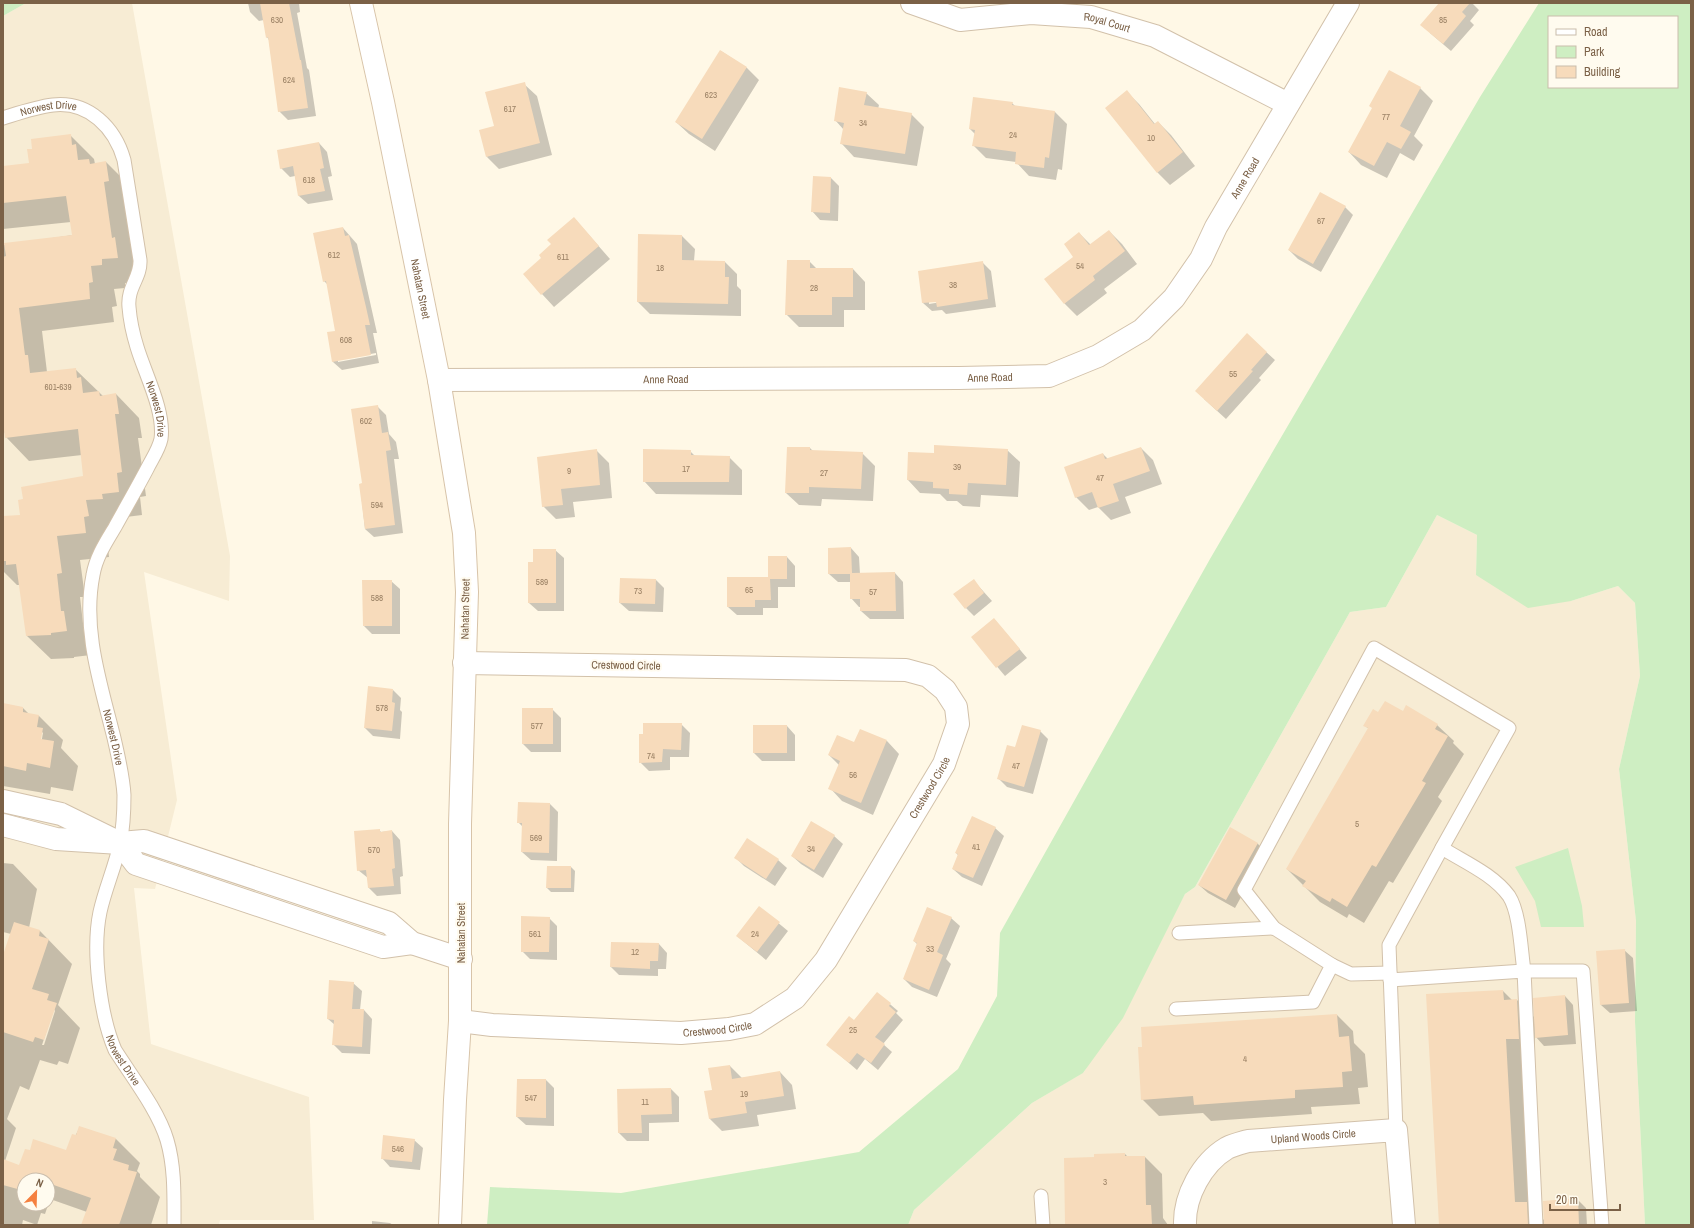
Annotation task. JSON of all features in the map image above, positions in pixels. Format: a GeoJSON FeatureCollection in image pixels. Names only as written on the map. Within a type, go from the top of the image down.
{"type":"FeatureCollection","features":[{"type":"Feature","properties":{"kind":"street","name":"Nahatan Street"},"geometry":{"type":"LineString","coordinates":[[361,3],[383,102],[439,380],[464,533],[467,592],[460,824],[460,1021],[450,1225]]}},
{"type":"Feature","properties":{"kind":"street","name":"Royal Court"},"geometry":{"type":"LineString","coordinates":[[912,3],[960,20],[1031,13],[1091,17],[1155,36],[1288,104]]}},
{"type":"Feature","properties":{"kind":"street","name":"Anne Road"},"geometry":{"type":"LineString","coordinates":[[439,380],[959,378],[1049,376],[1098,356],[1142,330],[1174,298],[1201,259],[1216,227],[1348,3]]}},
{"type":"Feature","properties":{"kind":"street","name":"Crestwood Circle"},"geometry":{"type":"LineString","coordinates":[[460,1021],[492,1025],[681,1034],[729,1029],[756,1024],[795,998],[826,960],[944,764],[958,724],[956,707],[945,690],[928,676],[906,670],[464,663]]}},
{"type":"Feature","properties":{"kind":"street"},"geometry":{"type":"LineString","coordinates":[[3,801],[61,814],[120,843],[136,864],[383,947],[412,943],[461,959]]}},
{"type":"Feature","properties":{"kind":"street"},"geometry":{"type":"LineString","coordinates":[[3,825],[56,839],[120,843]]}},
{"type":"Feature","properties":{"kind":"street"},"geometry":{"type":"LineString","coordinates":[[1396,1130],[1404,1225]]}},
{"type":"Feature","properties":{"kind":"street","name":"Upland Woods Circle"},"geometry":{"type":"LineString","coordinates":[[1186,1225],[1187,1206],[1199,1176],[1215,1158],[1228,1148],[1248,1141],[1396,1130]]}},
{"type":"Feature","properties":{"kind":"lane","name":"Norwest Drive"},"geometry":{"type":"LineString","coordinates":[[3,118],[34,108],[65,105],[82,109],[104,124],[119,144],[124,160],[139,253],[140,269],[129,292],[128,304],[137,346],[159,413],[161,437],[157,449],[141,480],[97,560],[92,581],[90,603],[91,639],[122,778],[124,794],[120,843],[100,912],[98,936],[100,989],[108,1031],[115,1050],[154,1112],[167,1141],[174,1192],[174,1225]]}},
{"type":"Feature","properties":{"kind":"lane"},"geometry":{"type":"LineString","coordinates":[[1396,1130],[1390,976],[1389,945],[1509,728],[1374,648],[1244,890],[1274,928],[1332,965],[1351,974],[1390,976],[1524,971],[1583,971],[1602,1225]]}},
{"type":"Feature","properties":{"kind":"lane"},"geometry":{"type":"LineString","coordinates":[[1442,848],[1489,876],[1509,896],[1517,919],[1524,971],[1536,1225]]}},
{"type":"Feature","properties":{"kind":"lane"},"geometry":{"type":"LineString","coordinates":[[1179,933],[1274,928]]}},
{"type":"Feature","properties":{"kind":"lane"},"geometry":{"type":"LineString","coordinates":[[1176,1009],[1313,1002],[1332,965]]}},
{"type":"Feature","properties":{"kind":"lane"},"geometry":{"type":"LineString","coordinates":[[1041,1196],[1043,1225]]}},
{"type":"Feature","properties":{"kind":"shaded area"},"geometry":{"type":"Polygon","coordinates":[[[26,3],[132,3],[230,556],[229,601],[144,572],[177,800],[155,889],[134,888],[151,1044],[309,1097],[314,1220],[220,1220],[219,1225],[3,1225],[3,16],[26,3]]]}},
{"type":"Feature","properties":{"kind":"shaded area"},"geometry":{"type":"Polygon","coordinates":[[[1437,515],[1477,535],[1476,575],[1571,601],[1618,586],[1635,603],[1640,676],[1619,769],[1636,921],[1635,1022],[1645,1225],[908,1225],[914,1210],[1032,1103],[1084,1072],[1185,894],[1195,887],[1350,612],[1386,607],[1437,515]]]}},
{"type":"Feature","properties":{"kind":"green space"},"geometry":{"type":"Polygon","coordinates":[[[3,3],[26,3],[3,16],[3,3]]]}},
{"type":"Feature","properties":{"kind":"green space"},"geometry":{"type":"Polygon","coordinates":[[[1539,3],[1691,3],[1691,1225],[1645,1225],[1635,1022],[1636,921],[1619,769],[1640,676],[1635,603],[1618,586],[1571,601],[1528,608],[1476,575],[1477,535],[1437,515],[1386,607],[1350,612],[1195,887],[1185,894],[1123,1018],[1083,1073],[1032,1103],[914,1210],[908,1225],[487,1225],[490,1187],[621,1193],[859,1152],[958,1069],[997,996],[1000,933],[1210,559],[1480,97],[1539,3]]]}},
{"type":"Feature","properties":{"kind":"green space"},"geometry":{"type":"Polygon","coordinates":[[[1568,848],[1582,906],[1584,927],[1541,927],[1535,901],[1515,867],[1568,848]]]}},
{"type":"Feature","properties":{"kind":"building"},"geometry":{"type":"Polygon","coordinates":[[[260,3],[289,3],[301,60],[308,108],[278,112],[268,37],[266,38],[260,3]]]}},
{"type":"Feature","properties":{"kind":"building"},"geometry":{"type":"Polygon","coordinates":[[[1439,3],[1470,3],[1462,12],[1466,16],[1443,44],[1420,25],[1439,3]]]}},
{"type":"Feature","properties":{"kind":"building"},"geometry":{"type":"Polygon","coordinates":[[[720,50],[747,67],[702,139],[675,122],[720,50]]]}},
{"type":"Feature","properties":{"kind":"building"},"geometry":{"type":"Polygon","coordinates":[[[1389,70],[1421,87],[1400,126],[1411,132],[1401,149],[1387,142],[1374,166],[1348,152],[1372,108],[1369,106],[1389,70]]]}},
{"type":"Feature","properties":{"kind":"building"},"geometry":{"type":"Polygon","coordinates":[[[525,82],[540,143],[486,157],[479,130],[494,126],[485,92],[525,82]]]}},
{"type":"Feature","properties":{"kind":"building"},"geometry":{"type":"Polygon","coordinates":[[[839,87],[867,92],[864,105],[912,113],[905,154],[840,144],[844,123],[834,121],[839,87]]]}},
{"type":"Feature","properties":{"kind":"building"},"geometry":{"type":"Polygon","coordinates":[[[1127,90],[1154,124],[1158,121],[1183,152],[1157,173],[1105,108],[1127,90]]]}},
{"type":"Feature","properties":{"kind":"building"},"geometry":{"type":"Polygon","coordinates":[[[973,97],[1013,102],[1012,105],[1055,111],[1049,158],[1045,157],[1044,168],[1015,164],[1016,152],[972,146],[975,130],[969,129],[973,97]]]}},
{"type":"Feature","properties":{"kind":"building"},"geometry":{"type":"Polygon","coordinates":[[[71,134],[72,145],[76,144],[78,160],[89,159],[90,164],[106,161],[109,181],[104,182],[112,238],[115,237],[118,258],[102,259],[102,265],[91,266],[93,282],[89,283],[90,299],[19,308],[25,355],[28,355],[30,373],[76,368],[77,378],[81,377],[83,393],[99,391],[100,396],[116,393],[119,414],[115,414],[122,472],[117,473],[119,492],[102,494],[103,499],[86,500],[89,516],[84,517],[86,533],[57,536],[62,573],[57,574],[61,611],[64,611],[67,631],[51,633],[51,635],[26,636],[16,564],[6,565],[6,561],[3,561],[3,516],[20,515],[18,500],[23,499],[21,487],[83,476],[78,429],[5,438],[3,423],[3,257],[6,256],[4,243],[72,235],[66,196],[3,203],[3,166],[29,163],[27,149],[32,149],[31,139],[71,134]]]}},
{"type":"Feature","properties":{"kind":"building"},"geometry":{"type":"Polygon","coordinates":[[[319,142],[324,168],[320,169],[325,191],[298,196],[293,166],[280,169],[277,150],[319,142]]]}},
{"type":"Feature","properties":{"kind":"building"},"geometry":{"type":"Polygon","coordinates":[[[813,176],[831,177],[830,213],[811,212],[813,176]]]}},
{"type":"Feature","properties":{"kind":"building"},"geometry":{"type":"Polygon","coordinates":[[[1320,192],[1346,206],[1313,264],[1288,250],[1320,192]]]}},
{"type":"Feature","properties":{"kind":"building"},"geometry":{"type":"Polygon","coordinates":[[[574,217],[599,246],[541,295],[523,274],[541,258],[539,255],[551,244],[547,240],[574,217]]]}},
{"type":"Feature","properties":{"kind":"building"},"geometry":{"type":"Polygon","coordinates":[[[343,227],[345,236],[349,235],[370,325],[365,325],[371,355],[332,362],[327,332],[335,331],[326,281],[323,282],[313,233],[343,227]]]}},
{"type":"Feature","properties":{"kind":"building"},"geometry":{"type":"Polygon","coordinates":[[[1109,230],[1125,251],[1093,276],[1095,280],[1064,304],[1044,279],[1073,257],[1064,244],[1079,232],[1089,245],[1109,230]]]}},
{"type":"Feature","properties":{"kind":"building"},"geometry":{"type":"Polygon","coordinates":[[[638,234],[682,235],[682,260],[725,261],[725,277],[729,277],[728,304],[637,302],[638,234]]]}},
{"type":"Feature","properties":{"kind":"building"},"geometry":{"type":"Polygon","coordinates":[[[787,260],[810,260],[810,268],[853,268],[853,297],[832,297],[832,315],[785,315],[787,260]]]}},
{"type":"Feature","properties":{"kind":"building"},"geometry":{"type":"Polygon","coordinates":[[[983,261],[988,299],[937,307],[936,302],[922,303],[918,271],[983,261]]]}},
{"type":"Feature","properties":{"kind":"building"},"geometry":{"type":"Polygon","coordinates":[[[1247,333],[1267,352],[1251,370],[1253,371],[1217,411],[1195,391],[1247,333]]]}},
{"type":"Feature","properties":{"kind":"building"},"geometry":{"type":"Polygon","coordinates":[[[378,405],[382,433],[388,432],[391,450],[386,451],[395,525],[365,529],[359,484],[362,483],[351,409],[378,405]]]}},
{"type":"Feature","properties":{"kind":"building"},"geometry":{"type":"Polygon","coordinates":[[[934,445],[1008,449],[1006,485],[968,483],[967,495],[949,494],[949,489],[933,488],[933,482],[907,480],[908,452],[934,453],[934,445]]]}},
{"type":"Feature","properties":{"kind":"building"},"geometry":{"type":"Polygon","coordinates":[[[787,447],[810,447],[810,450],[863,452],[861,489],[809,487],[809,493],[785,493],[787,447]]]}},
{"type":"Feature","properties":{"kind":"building"},"geometry":{"type":"Polygon","coordinates":[[[1141,447],[1150,471],[1113,484],[1119,501],[1098,508],[1092,492],[1075,498],[1064,467],[1103,453],[1105,459],[1141,447]]]}},
{"type":"Feature","properties":{"kind":"building"},"geometry":{"type":"Polygon","coordinates":[[[597,449],[600,485],[561,489],[563,505],[542,507],[537,457],[597,449]]]}},
{"type":"Feature","properties":{"kind":"building"},"geometry":{"type":"Polygon","coordinates":[[[643,449],[691,450],[691,455],[730,456],[729,482],[643,482],[643,449]]]}},
{"type":"Feature","properties":{"kind":"building"},"geometry":{"type":"Polygon","coordinates":[[[851,547],[852,573],[895,572],[896,611],[860,611],[860,599],[850,599],[850,574],[828,574],[828,548],[851,547]]]}},
{"type":"Feature","properties":{"kind":"building"},"geometry":{"type":"Polygon","coordinates":[[[533,549],[556,549],[556,603],[528,603],[528,562],[533,562],[533,549]]]}},
{"type":"Feature","properties":{"kind":"building"},"geometry":{"type":"Polygon","coordinates":[[[768,556],[787,556],[787,579],[770,579],[771,600],[755,600],[755,607],[727,607],[727,577],[768,577],[768,556]]]}},
{"type":"Feature","properties":{"kind":"building"},"geometry":{"type":"Polygon","coordinates":[[[620,578],[656,579],[655,604],[619,603],[620,578]]]}},
{"type":"Feature","properties":{"kind":"building"},"geometry":{"type":"Polygon","coordinates":[[[974,579],[984,593],[965,609],[953,594],[974,579]]]}},
{"type":"Feature","properties":{"kind":"building"},"geometry":{"type":"Polygon","coordinates":[[[362,580],[392,580],[392,626],[363,626],[362,580]]]}},
{"type":"Feature","properties":{"kind":"building"},"geometry":{"type":"Polygon","coordinates":[[[994,618],[1020,649],[996,668],[971,637],[994,618]]]}},
{"type":"Feature","properties":{"kind":"building"},"geometry":{"type":"Polygon","coordinates":[[[368,686],[393,689],[392,702],[395,703],[392,731],[364,728],[368,686]]]}},
{"type":"Feature","properties":{"kind":"building"},"geometry":{"type":"Polygon","coordinates":[[[1385,701],[1403,711],[1406,705],[1438,724],[1435,729],[1448,736],[1422,781],[1426,783],[1376,867],[1372,865],[1347,907],[1332,898],[1330,902],[1302,886],[1306,881],[1286,869],[1368,728],[1363,726],[1373,709],[1378,712],[1385,701]]]}},
{"type":"Feature","properties":{"kind":"building"},"geometry":{"type":"Polygon","coordinates":[[[3,703],[23,707],[23,712],[39,715],[37,727],[43,728],[41,739],[54,741],[50,768],[27,763],[26,771],[3,766],[3,703]]]}},
{"type":"Feature","properties":{"kind":"building"},"geometry":{"type":"Polygon","coordinates":[[[522,708],[553,708],[553,744],[522,744],[522,708]]]}},
{"type":"Feature","properties":{"kind":"building"},"geometry":{"type":"Polygon","coordinates":[[[643,723],[682,723],[681,750],[663,749],[662,762],[639,763],[639,734],[643,734],[643,723]]]}},
{"type":"Feature","properties":{"kind":"building"},"geometry":{"type":"Polygon","coordinates":[[[753,725],[787,725],[787,753],[753,753],[753,725]]]}},
{"type":"Feature","properties":{"kind":"building"},"geometry":{"type":"Polygon","coordinates":[[[1022,725],[1041,730],[1024,787],[997,779],[1007,745],[1015,747],[1022,725]]]}},
{"type":"Feature","properties":{"kind":"building"},"geometry":{"type":"Polygon","coordinates":[[[860,729],[887,740],[861,803],[828,789],[840,761],[828,755],[837,735],[854,742],[860,729]]]}},
{"type":"Feature","properties":{"kind":"building"},"geometry":{"type":"Polygon","coordinates":[[[518,802],[550,803],[549,853],[521,852],[522,823],[517,823],[518,802]]]}},
{"type":"Feature","properties":{"kind":"building"},"geometry":{"type":"Polygon","coordinates":[[[972,816],[996,827],[973,878],[952,869],[958,854],[955,853],[972,816]]]}},
{"type":"Feature","properties":{"kind":"building"},"geometry":{"type":"Polygon","coordinates":[[[811,821],[835,835],[814,870],[791,856],[811,821]]]}},
{"type":"Feature","properties":{"kind":"building"},"geometry":{"type":"Polygon","coordinates":[[[1230,827],[1258,843],[1226,900],[1198,885],[1230,827]]]}},
{"type":"Feature","properties":{"kind":"building"},"geometry":{"type":"Polygon","coordinates":[[[380,829],[380,832],[392,830],[395,868],[392,869],[394,886],[368,888],[366,870],[357,871],[354,831],[380,829]]]}},
{"type":"Feature","properties":{"kind":"building"},"geometry":{"type":"Polygon","coordinates":[[[747,838],[779,859],[766,879],[734,858],[747,838]]]}},
{"type":"Feature","properties":{"kind":"building"},"geometry":{"type":"Polygon","coordinates":[[[547,866],[571,866],[571,888],[546,888],[547,866]]]}},
{"type":"Feature","properties":{"kind":"building"},"geometry":{"type":"Polygon","coordinates":[[[759,906],[780,922],[757,952],[736,936],[759,906]]]}},
{"type":"Feature","properties":{"kind":"building"},"geometry":{"type":"Polygon","coordinates":[[[927,907],[952,917],[937,952],[943,955],[929,990],[903,979],[917,943],[913,941],[927,907]]]}},
{"type":"Feature","properties":{"kind":"building"},"geometry":{"type":"Polygon","coordinates":[[[521,916],[550,917],[549,952],[521,952],[521,916]]]}},
{"type":"Feature","properties":{"kind":"building"},"geometry":{"type":"Polygon","coordinates":[[[14,922],[40,930],[39,936],[49,939],[32,989],[49,994],[47,1000],[57,1003],[44,1040],[35,1037],[33,1042],[3,1032],[3,955],[14,922]]]}},
{"type":"Feature","properties":{"kind":"building"},"geometry":{"type":"Polygon","coordinates":[[[611,942],[659,943],[658,961],[650,961],[650,969],[610,967],[611,942]]]}},
{"type":"Feature","properties":{"kind":"building"},"geometry":{"type":"Polygon","coordinates":[[[1625,949],[1629,1003],[1600,1005],[1596,951],[1625,949]]]}},
{"type":"Feature","properties":{"kind":"building"},"geometry":{"type":"Polygon","coordinates":[[[329,980],[354,982],[352,1009],[364,1009],[362,1047],[332,1045],[334,1020],[327,1019],[329,980]]]}},
{"type":"Feature","properties":{"kind":"building"},"geometry":{"type":"Polygon","coordinates":[[[1503,990],[1504,1000],[1517,999],[1519,1039],[1506,1039],[1515,1202],[1527,1202],[1528,1225],[1439,1225],[1426,994],[1503,990]]]}},
{"type":"Feature","properties":{"kind":"building"},"geometry":{"type":"Polygon","coordinates":[[[877,992],[891,1003],[889,1006],[896,1012],[875,1037],[885,1044],[871,1063],[857,1053],[849,1063],[826,1045],[849,1016],[854,1020],[877,992]]]}},
{"type":"Feature","properties":{"kind":"building"},"geometry":{"type":"Polygon","coordinates":[[[1565,995],[1568,1035],[1535,1038],[1533,998],[1565,995]]]}},
{"type":"Feature","properties":{"kind":"building"},"geometry":{"type":"Polygon","coordinates":[[[1337,1014],[1339,1037],[1349,1036],[1352,1071],[1342,1072],[1343,1087],[1295,1090],[1295,1098],[1194,1105],[1193,1096],[1141,1100],[1138,1047],[1142,1047],[1141,1027],[1337,1014]]]}},
{"type":"Feature","properties":{"kind":"building"},"geometry":{"type":"Polygon","coordinates":[[[730,1065],[732,1079],[780,1071],[784,1096],[745,1102],[747,1113],[709,1119],[704,1091],[712,1090],[708,1068],[730,1065]]]}},
{"type":"Feature","properties":{"kind":"building"},"geometry":{"type":"Polygon","coordinates":[[[517,1079],[546,1079],[546,1118],[516,1117],[517,1079]]]}},
{"type":"Feature","properties":{"kind":"building"},"geometry":{"type":"Polygon","coordinates":[[[671,1088],[672,1114],[641,1115],[642,1133],[618,1133],[617,1089],[671,1088]]]}},
{"type":"Feature","properties":{"kind":"building"},"geometry":{"type":"Polygon","coordinates":[[[79,1126],[116,1138],[113,1148],[117,1149],[113,1160],[129,1165],[128,1170],[137,1172],[119,1225],[81,1225],[91,1198],[56,1186],[56,1172],[16,1172],[16,1189],[3,1185],[3,1159],[19,1165],[25,1149],[30,1150],[33,1139],[66,1150],[72,1134],[76,1135],[79,1126]]]}},
{"type":"Feature","properties":{"kind":"building"},"geometry":{"type":"Polygon","coordinates":[[[383,1135],[415,1139],[412,1162],[381,1159],[383,1135]]]}},
{"type":"Feature","properties":{"kind":"building"},"geometry":{"type":"Polygon","coordinates":[[[1125,1153],[1125,1156],[1145,1156],[1146,1205],[1151,1205],[1152,1225],[1065,1225],[1064,1158],[1094,1157],[1094,1154],[1125,1153]]]}},
{"type":"Feature","properties":{"kind":"building"},"geometry":{"type":"Polygon","coordinates":[[[1578,1198],[1579,1225],[1544,1225],[1543,1201],[1578,1198]]]}}]}
